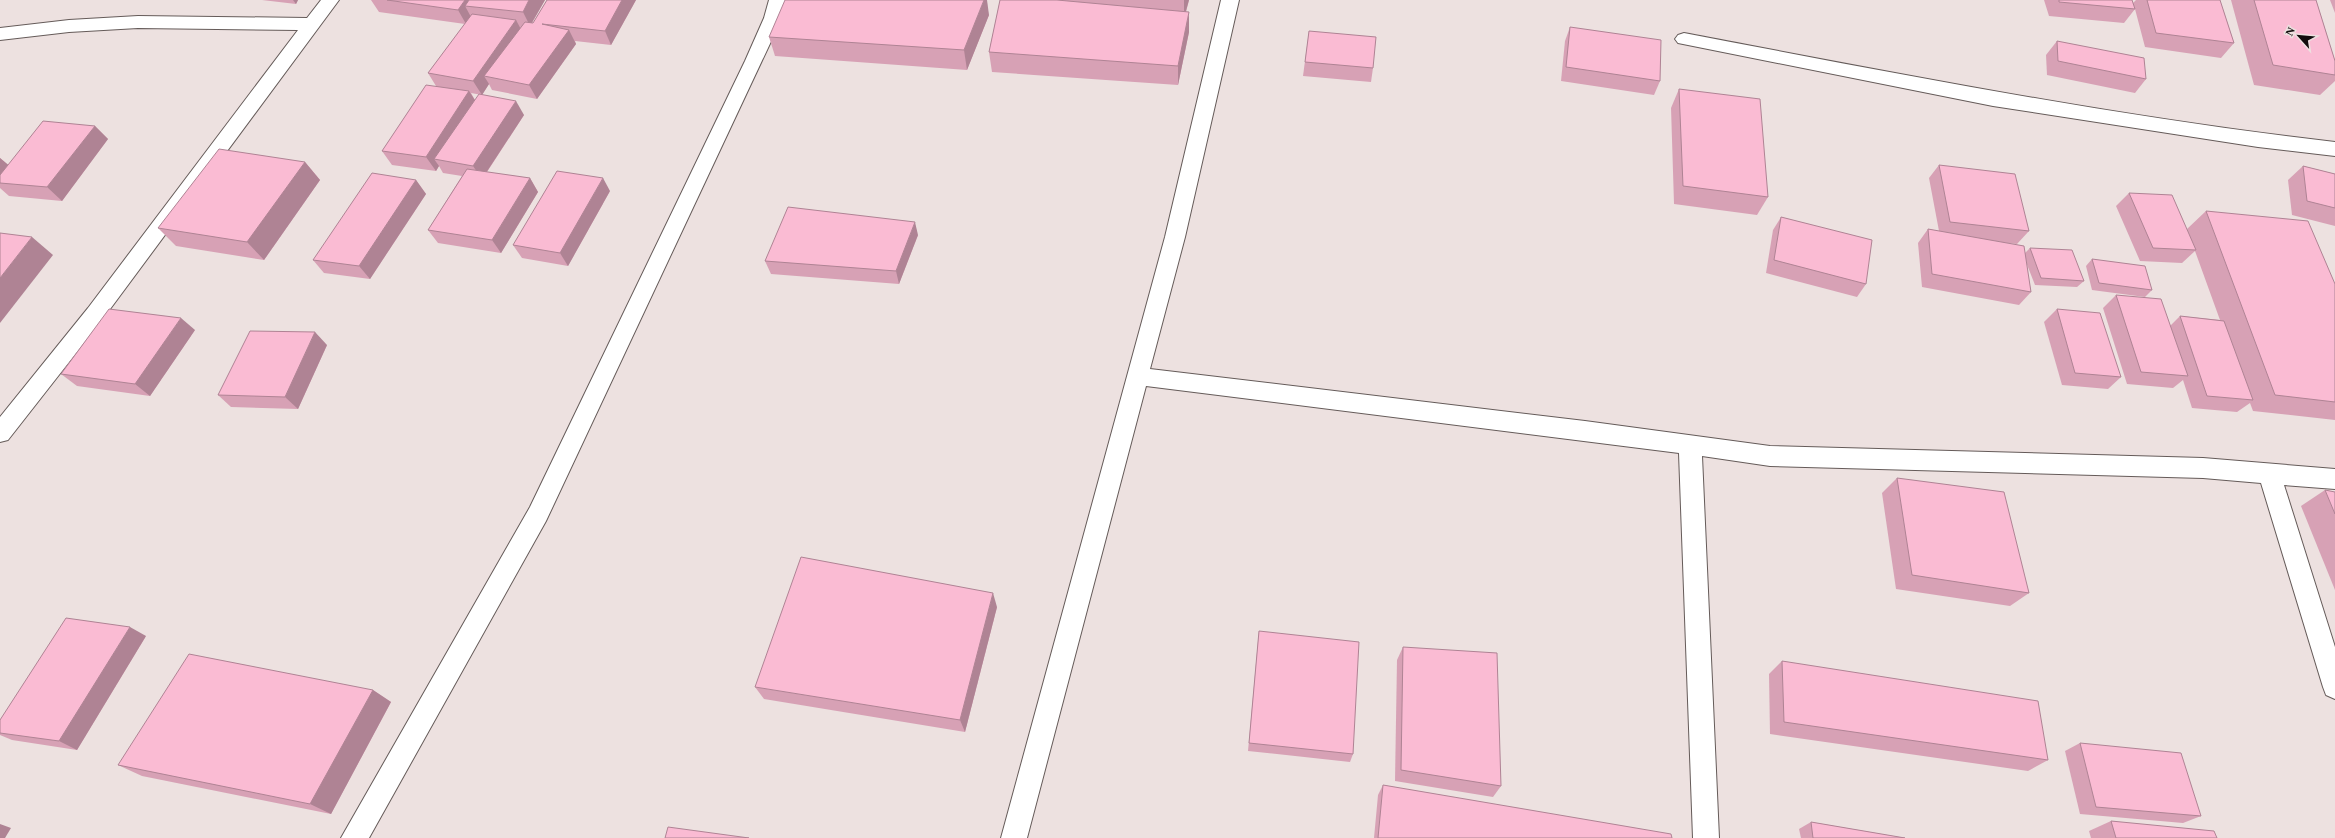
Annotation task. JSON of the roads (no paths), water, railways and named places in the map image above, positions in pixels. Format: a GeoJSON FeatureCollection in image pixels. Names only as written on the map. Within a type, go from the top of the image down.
{"type":"FeatureCollection","features":[{"type":"Feature","properties":{"kind":"street"},"geometry":{"type":"LineString","coordinates":[[0,433],[95,314],[310,24],[330,0]]}},
{"type":"Feature","properties":{"kind":"street"},"geometry":{"type":"LineString","coordinates":[[354,838],[538,514],[605,376],[750,68],[772,18],[778,0]]}},
{"type":"Feature","properties":{"kind":"street"},"geometry":{"type":"LineString","coordinates":[[1014,838],[1175,237],[1230,0]]}},
{"type":"Feature","properties":{"kind":"street"},"geometry":{"type":"LineString","coordinates":[[0,34],[69,26],[138,22],[310,24]]}},
{"type":"Feature","properties":{"kind":"street"},"geometry":{"type":"LineString","coordinates":[[1684,40],[1993,99],[2258,140],[2335,149]]}},
{"type":"Feature","properties":{"kind":"street"},"geometry":{"type":"LineString","coordinates":[[1138,376],[1585,430],[1770,456],[2203,468],[2335,479]]}},
{"type":"Feature","properties":{"kind":"street"},"geometry":{"type":"LineString","coordinates":[[1690,445],[1706,838]]}},
{"type":"Feature","properties":{"kind":"street"},"geometry":{"type":"LineString","coordinates":[[2269,473],[2335,687]]}}]}
